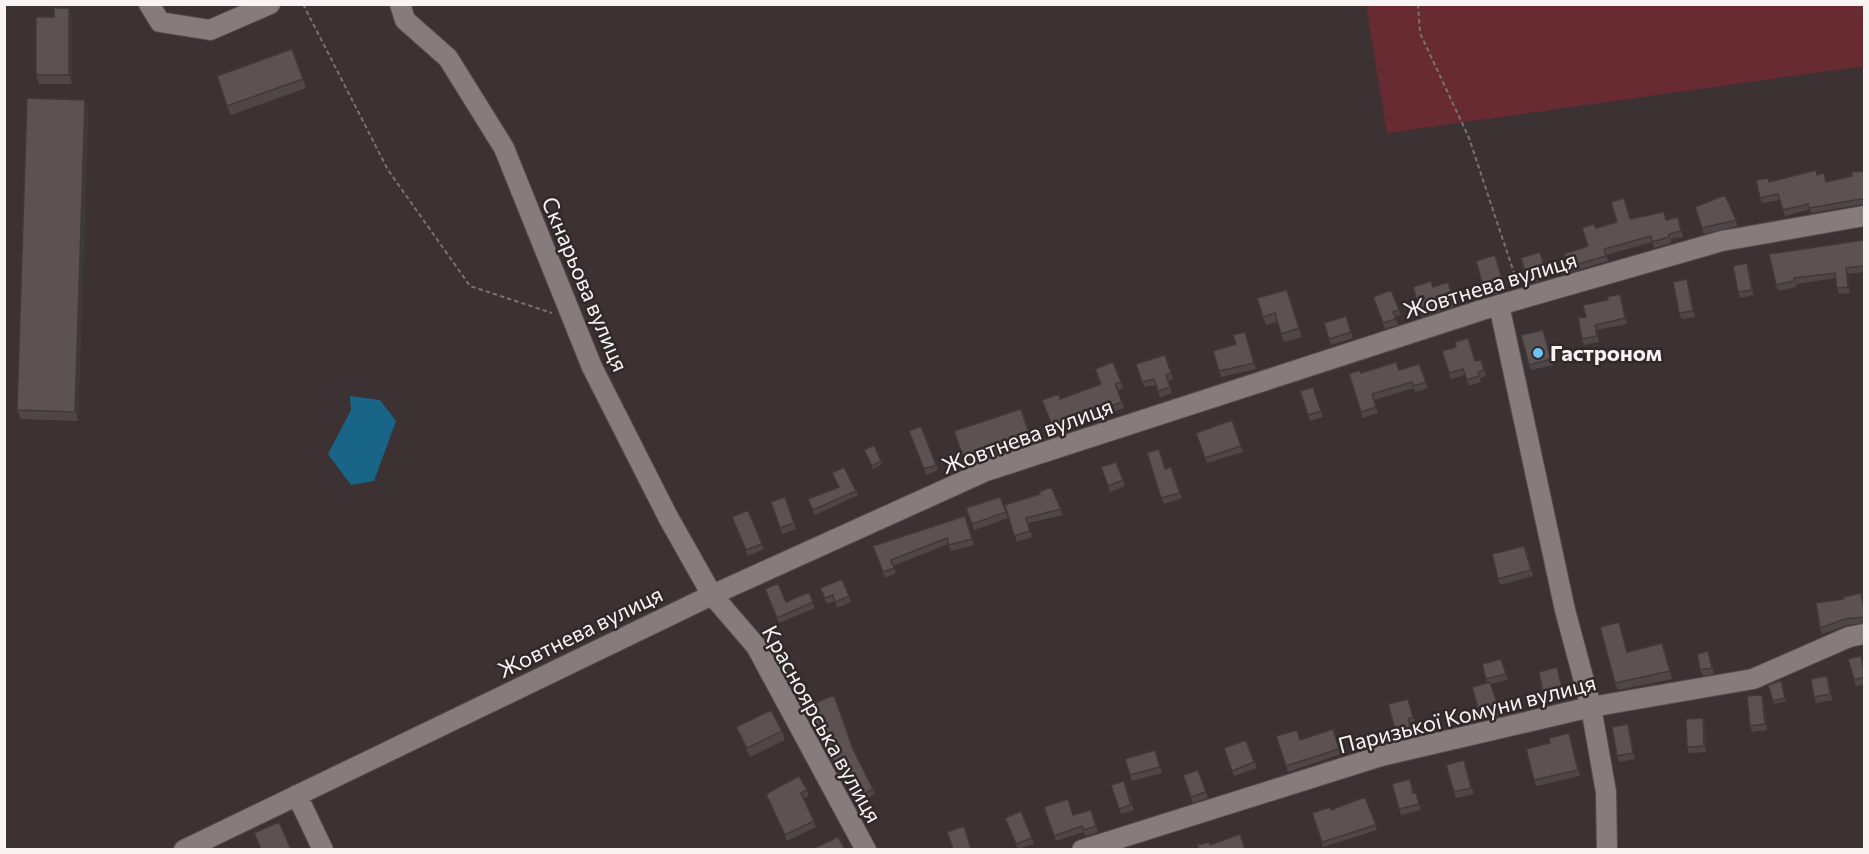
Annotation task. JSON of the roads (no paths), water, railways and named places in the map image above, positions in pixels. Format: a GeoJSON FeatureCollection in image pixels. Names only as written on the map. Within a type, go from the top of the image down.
{"type":"FeatureCollection","features":[{"type":"Feature","properties":{"kind":"street"},"geometry":{"type":"LineString","coordinates":[[150,4],[160,22],[210,30],[270,4]]}},
{"type":"Feature","properties":{"kind":"street","name":"Скнарьова вулиця"},"geometry":{"type":"LineString","coordinates":[[400,4],[405,20],[448,58],[504,148],[592,367],[668,517],[712,595]]}},
{"type":"Feature","properties":{"kind":"street","name":"Жовтнева вулиця"},"geometry":{"type":"LineString","coordinates":[[184,849],[712,595],[986,471],[1499,305],[1722,241],[1864,216]]}},
{"type":"Feature","properties":{"kind":"street"},"geometry":{"type":"LineString","coordinates":[[1499,305],[1565,610],[1591,707],[1606,792],[1607,849]]}},
{"type":"Feature","properties":{"kind":"street","name":"Красноярська вулиця"},"geometry":{"type":"LineString","coordinates":[[712,595],[756,646],[866,849]]}},
{"type":"Feature","properties":{"kind":"street","name":"Паризької Комуни вулиця"},"geometry":{"type":"LineString","coordinates":[[1082,849],[1381,756],[1591,707],[1753,679],[1849,637],[1864,634]]}},
{"type":"Feature","properties":{"kind":"street"},"geometry":{"type":"LineString","coordinates":[[297,795],[323,849]]}},
{"type":"Feature","properties":{"kind":"water"},"geometry":{"type":"Polygon","coordinates":[[[350,396],[380,400],[396,421],[374,481],[351,485],[328,454],[351,410],[350,396]]]}},
{"type":"Feature","properties":{"kind":"place","name":"Гастроном"},"geometry":{"type":"Point","coordinates":[1538,353]}}]}
